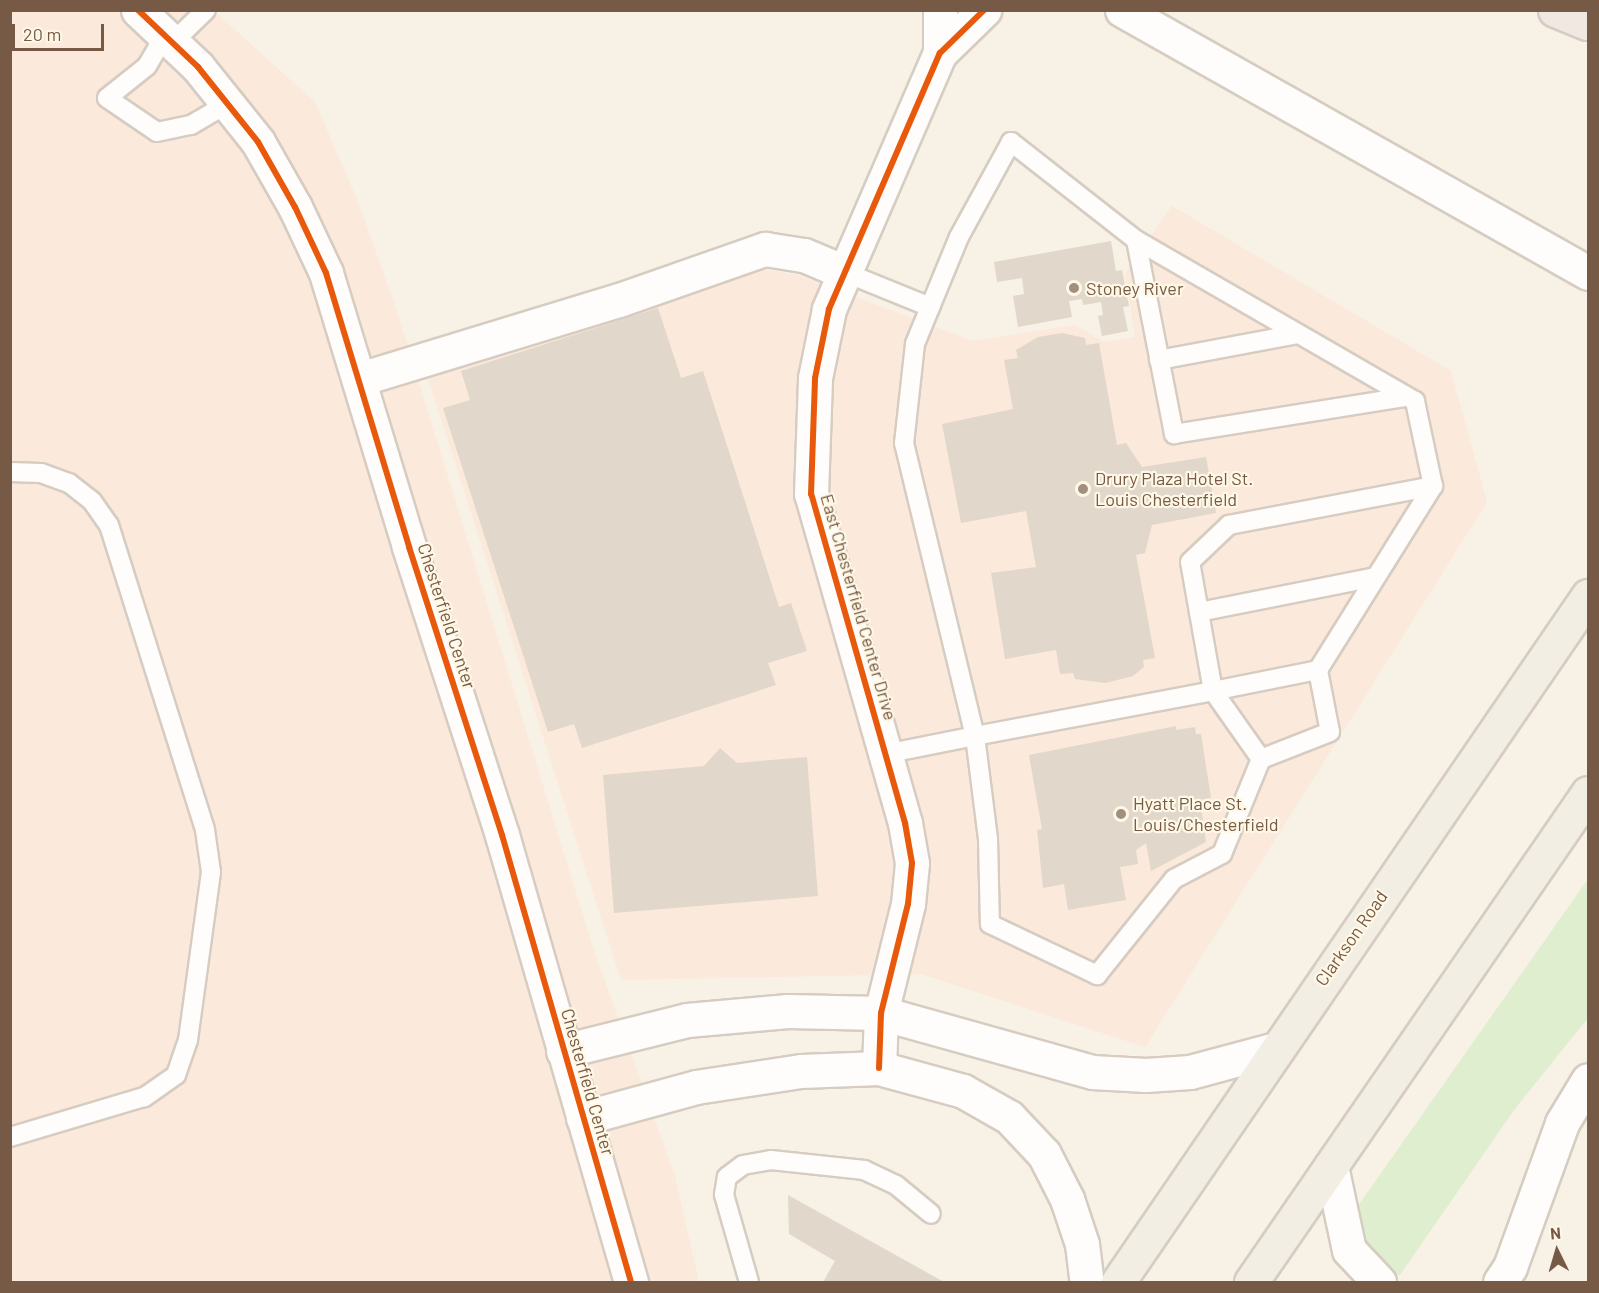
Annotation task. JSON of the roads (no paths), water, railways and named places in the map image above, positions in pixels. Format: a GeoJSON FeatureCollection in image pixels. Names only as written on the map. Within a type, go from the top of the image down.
{"type":"FeatureCollection","features":[{"type":"Feature","properties":{"kind":"highway"},"geometry":{"type":"LineString","coordinates":[[1555,10],[1588,23]]}},
{"type":"Feature","properties":{"kind":"main road","name":"Clarkson Road"},"geometry":{"type":"LineString","coordinates":[[1118,1282],[1275,1049],[1588,596]]}},
{"type":"Feature","properties":{"kind":"main road"},"geometry":{"type":"LineString","coordinates":[[1251,1282],[1588,793]]}},
{"type":"Feature","properties":{"kind":"street","name":"East Chesterfield Center Drive"},"geometry":{"type":"LineString","coordinates":[[940,10],[940,52]]}},
{"type":"Feature","properties":{"kind":"street","name":"East Chesterfield Center Drive"},"geometry":{"type":"LineString","coordinates":[[879,1068],[881,1013],[909,904],[912,863],[905,823],[811,494],[815,378],[829,309],[940,52],[984,10]]}},
{"type":"Feature","properties":{"kind":"street"},"geometry":{"type":"LineString","coordinates":[[1122,10],[1588,273]]}},
{"type":"Feature","properties":{"kind":"street","name":"Chesterfield Center"},"geometry":{"type":"LineString","coordinates":[[156,28],[227,104],[258,142],[295,207],[326,273],[360,379],[408,547],[502,835],[631,1282]]}},
{"type":"Feature","properties":{"kind":"street"},"geometry":{"type":"LineString","coordinates":[[360,379],[620,300],[765,249],[804,255],[844,272]]}},
{"type":"Feature","properties":{"kind":"street"},"geometry":{"type":"LineString","coordinates":[[563,1051],[687,1020],[788,1011],[881,1013],[1092,1071],[1146,1076],[1190,1072],[1275,1049]]}},
{"type":"Feature","properties":{"kind":"street"},"geometry":{"type":"LineString","coordinates":[[583,1118],[696,1087],[801,1071],[879,1068],[963,1091],[1009,1117],[1044,1154],[1067,1199],[1082,1244],[1087,1282]]}},
{"type":"Feature","properties":{"kind":"street"},"geometry":{"type":"LineString","coordinates":[[1500,1282],[1510,1267],[1562,1123],[1588,1080]]}},
{"type":"Feature","properties":{"kind":"street"},"geometry":{"type":"LineString","coordinates":[[1330,1166],[1349,1250],[1379,1282]]}},
{"type":"Feature","properties":{"kind":"lane"},"geometry":{"type":"LineString","coordinates":[[206,10],[156,28],[158,47],[147,66],[107,98],[158,132],[191,125],[227,104]]}},
{"type":"Feature","properties":{"kind":"lane"},"geometry":{"type":"LineString","coordinates":[[1011,142],[1136,240],[1415,401],[1433,486],[1318,670],[1330,732],[1261,759],[1222,854],[1174,879],[1097,975],[990,924],[988,839],[975,736],[904,443],[915,344],[959,237],[1011,142]]}},
{"type":"Feature","properties":{"kind":"lane"},"geometry":{"type":"LineString","coordinates":[[1136,240],[1174,434],[1406,397]]}},
{"type":"Feature","properties":{"kind":"lane"},"geometry":{"type":"LineString","coordinates":[[844,272],[930,307]]}},
{"type":"Feature","properties":{"kind":"lane"},"geometry":{"type":"LineString","coordinates":[[1160,360],[1298,334]]}},
{"type":"Feature","properties":{"kind":"lane"},"geometry":{"type":"LineString","coordinates":[[10,472],[41,473],[69,483],[92,501],[109,525],[205,830],[211,872],[188,1040],[176,1075],[144,1097],[10,1137]]}},
{"type":"Feature","properties":{"kind":"lane"},"geometry":{"type":"LineString","coordinates":[[1261,759],[1213,691],[1190,562],[1229,525],[1433,486]]}},
{"type":"Feature","properties":{"kind":"lane"},"geometry":{"type":"LineString","coordinates":[[1199,612],[1376,577]]}},
{"type":"Feature","properties":{"kind":"lane"},"geometry":{"type":"LineString","coordinates":[[885,754],[1318,670]]}},
{"type":"Feature","properties":{"kind":"lane"},"geometry":{"type":"LineString","coordinates":[[749,1282],[724,1195],[727,1177],[743,1166],[771,1160],[864,1170],[896,1185],[931,1214]]}},
{"type":"Feature","properties":{"kind":"place","name":"Stoney River"},"geometry":{"type":"Point","coordinates":[1074,288]}},
{"type":"Feature","properties":{"kind":"place","name":"Drury Plaza Hotel St. Louis Chesterfield"},"geometry":{"type":"Point","coordinates":[1083,489]}},
{"type":"Feature","properties":{"kind":"place","name":"Hyatt Place St. Louis/Chesterfield"},"geometry":{"type":"Point","coordinates":[1121,814]}}]}
